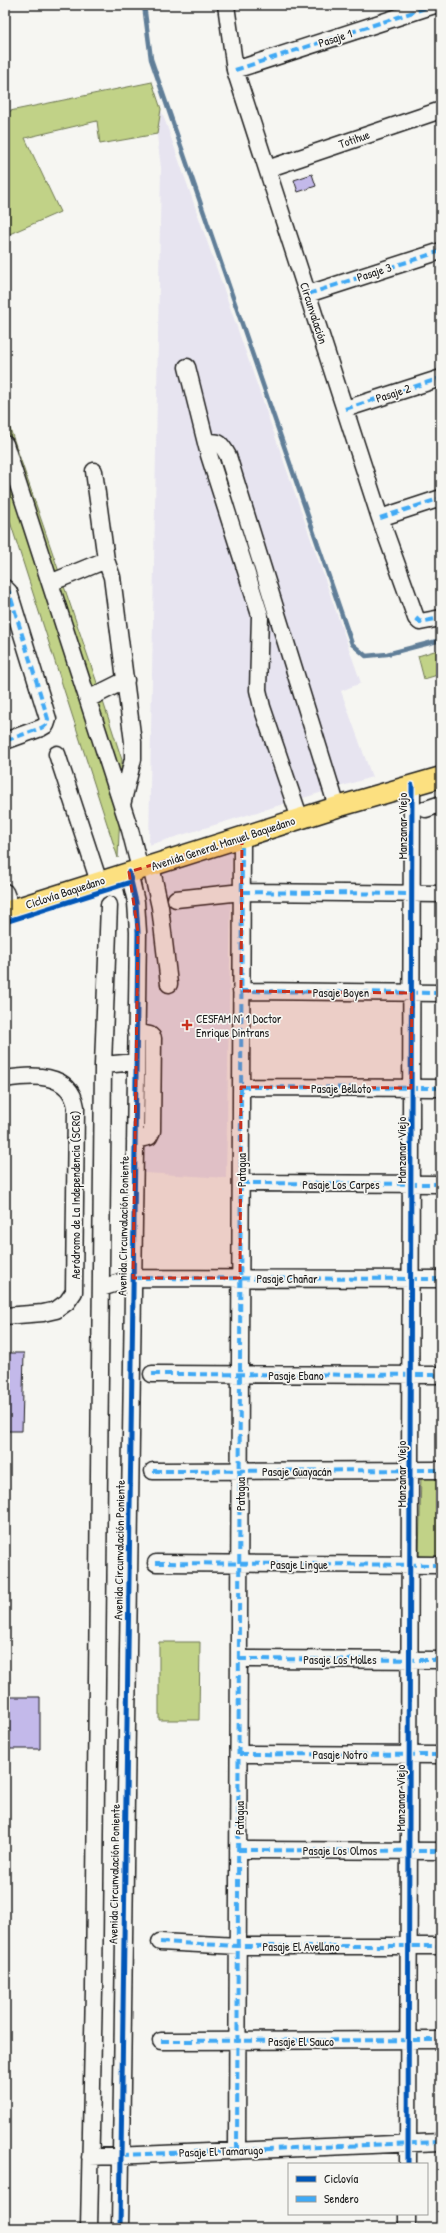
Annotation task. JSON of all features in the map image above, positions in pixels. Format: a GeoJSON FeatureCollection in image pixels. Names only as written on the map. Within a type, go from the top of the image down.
{"type":"FeatureCollection","features":[{"type":"Feature","properties":{"kind":"main road","name":"Avenida General Manuel Baquedano"},"geometry":{"type":"LineString","coordinates":[[8,911],[300,818],[441,777]]}},
{"type":"Feature","properties":{"kind":"street","name":"Circunvalación"},"geometry":{"type":"LineString","coordinates":[[226,5],[235,70],[380,518],[416,618],[420,622],[441,618]]}},
{"type":"Feature","properties":{"kind":"street","name":"Pasaje 1"},"geometry":{"type":"LineString","coordinates":[[235,70],[434,5]]}},
{"type":"Feature","properties":{"kind":"street","name":"Totihue"},"geometry":{"type":"LineString","coordinates":[[267,169],[441,110]]}},
{"type":"Feature","properties":{"kind":"street","name":"Pasaje 3"},"geometry":{"type":"LineString","coordinates":[[308,294],[441,251]]}},
{"type":"Feature","properties":{"kind":"street"},"geometry":{"type":"LineString","coordinates":[[187,367],[209,455],[260,615],[258,690],[262,707],[300,818]]}},
{"type":"Feature","properties":{"kind":"street","name":"Pasaje 2"},"geometry":{"type":"LineString","coordinates":[[345,409],[441,378]]}},
{"type":"Feature","properties":{"kind":"street"},"geometry":{"type":"LineString","coordinates":[[207,443],[215,441],[222,444],[228,456],[337,807]]}},
{"type":"Feature","properties":{"kind":"street"},"geometry":{"type":"LineString","coordinates":[[5,444],[122,805],[140,869],[160,907],[169,984]]}},
{"type":"Feature","properties":{"kind":"street"},"geometry":{"type":"LineString","coordinates":[[94,471],[106,560],[112,577],[126,680],[133,759],[122,805]]}},
{"type":"Feature","properties":{"kind":"street"},"geometry":{"type":"LineString","coordinates":[[380,518],[441,498]]}},
{"type":"Feature","properties":{"kind":"street"},"geometry":{"type":"LineString","coordinates":[[50,583],[106,560]]}},
{"type":"Feature","properties":{"kind":"street"},"geometry":{"type":"LineString","coordinates":[[5,588],[9,592],[48,719],[46,725],[41,728],[5,741]]}},
{"type":"Feature","properties":{"kind":"street"},"geometry":{"type":"LineString","coordinates":[[88,699],[126,680]]}},
{"type":"Feature","properties":{"kind":"street"},"geometry":{"type":"LineString","coordinates":[[57,754],[99,882]]}},
{"type":"Feature","properties":{"kind":"street","name":"Manzanar Viejo"},"geometry":{"type":"LineString","coordinates":[[408,2163],[412,785]]}},
{"type":"Feature","properties":{"kind":"street"},"geometry":{"type":"LineString","coordinates":[[426,809],[441,804]]}},
{"type":"Feature","properties":{"kind":"street","name":"Patagua"},"geometry":{"type":"LineString","coordinates":[[238,2151],[242,837]]}},
{"type":"Feature","properties":{"kind":"street","name":"Avenida Circunvalación Poniente"},"geometry":{"type":"LineString","coordinates":[[120,2228],[138,925],[136,902],[140,869]]}},
{"type":"Feature","properties":{"kind":"street"},"geometry":{"type":"LineString","coordinates":[[5,892],[8,911]]}},
{"type":"Feature","properties":{"kind":"street"},"geometry":{"type":"LineString","coordinates":[[176,899],[242,892],[441,894]]}},
{"type":"Feature","properties":{"kind":"street"},"geometry":{"type":"LineString","coordinates":[[89,2228],[103,1065],[108,905]]}},
{"type":"Feature","properties":{"kind":"street","name":"Pasaje Boyen"},"geometry":{"type":"LineString","coordinates":[[241,991],[441,993]]}},
{"type":"Feature","properties":{"kind":"street"},"geometry":{"type":"LineString","coordinates":[[135,1140],[149,1137],[152,1131],[153,1038],[150,1035],[136,1032]]}},
{"type":"Feature","properties":{"kind":"street"},"geometry":{"type":"LineString","coordinates":[[103,1065],[136,1062]]}},
{"type":"Feature","properties":{"kind":"street","name":"Aeródromo de La Independencia (SCRG)"},"geometry":{"type":"LineString","coordinates":[[5,1079],[31,1076],[47,1077],[63,1085],[72,1094],[76,1107],[76,1278],[72,1297],[56,1310],[43,1313],[5,1316]]}},
{"type":"Feature","properties":{"kind":"street","name":"Pasaje Belloto"},"geometry":{"type":"LineString","coordinates":[[241,1087],[441,1088]]}},
{"type":"Feature","properties":{"kind":"street","name":"Pasaje Los Carpes"},"geometry":{"type":"LineString","coordinates":[[240,1183],[441,1184]]}},
{"type":"Feature","properties":{"kind":"street","name":"Pasaje Chañar"},"geometry":{"type":"LineString","coordinates":[[101,1288],[133,1278],[441,1279]]}},
{"type":"Feature","properties":{"kind":"street","name":"Pasaje Ebano"},"geometry":{"type":"LineString","coordinates":[[152,1374],[441,1375]]}},
{"type":"Feature","properties":{"kind":"street","name":"Pasaje Guayacán"},"geometry":{"type":"LineString","coordinates":[[153,1471],[441,1470]]}},
{"type":"Feature","properties":{"kind":"street","name":"Pasaje Lingue"},"geometry":{"type":"LineString","coordinates":[[156,1564],[441,1565]]}},
{"type":"Feature","properties":{"kind":"street","name":"Pasaje Los Molles"},"geometry":{"type":"LineString","coordinates":[[239,1659],[441,1660]]}},
{"type":"Feature","properties":{"kind":"street","name":"Pasaje Notro"},"geometry":{"type":"LineString","coordinates":[[239,1754],[441,1755]]}},
{"type":"Feature","properties":{"kind":"street","name":"Pasaje Los Olmos"},"geometry":{"type":"LineString","coordinates":[[238,1850],[441,1851]]}},
{"type":"Feature","properties":{"kind":"street","name":"Pasaje El Avellano"},"geometry":{"type":"LineString","coordinates":[[160,1942],[238,1946],[441,1946]]}},
{"type":"Feature","properties":{"kind":"street","name":"Pasaje El Sauco"},"geometry":{"type":"LineString","coordinates":[[161,2041],[238,2042],[441,2040]]}},
{"type":"Feature","properties":{"kind":"street","name":"Pasaje El Tamarugo"},"geometry":{"type":"LineString","coordinates":[[90,2157],[441,2142]]}},
{"type":"Feature","properties":{"kind":"street"},"geometry":{"type":"LineString","coordinates":[[407,2215],[407,2228]]}},
{"type":"Feature","properties":{"kind":"highlighted area"},"geometry":{"type":"Polygon","coordinates":[[[242,837],[241,991],[412,993],[411,1088],[241,1087],[240,1278],[133,1278],[138,932],[129,872],[242,837]]]}},
{"type":"Feature","properties":{"kind":"shaded area"},"geometry":{"type":"Polygon","coordinates":[[[161,109],[361,683],[341,691],[372,777],[149,845],[161,168],[154,111],[161,109]]]}},
{"type":"Feature","properties":{"kind":"shaded area","name":"CESFAM N° 1 Doctor Enrique Dintrans"},"geometry":{"type":"Polygon","coordinates":[[[232,850],[226,1178],[144,1173],[145,878],[232,850]]]}},
{"type":"Feature","properties":{"kind":"green space"},"geometry":{"type":"Polygon","coordinates":[[[152,82],[161,109],[157,134],[100,144],[97,121],[25,138],[60,212],[5,236],[5,112],[152,82]]]}},
{"type":"Feature","properties":{"kind":"green space"},"geometry":{"type":"Polygon","coordinates":[[[5,414],[122,760],[118,858],[5,506],[5,414]]]}},
{"type":"Feature","properties":{"kind":"green space"},"geometry":{"type":"Polygon","coordinates":[[[441,649],[441,674],[424,679],[418,656],[441,649]]]}},
{"type":"Feature","properties":{"kind":"green space"},"geometry":{"type":"Polygon","coordinates":[[[421,1474],[441,1474],[441,1557],[419,1556],[421,1474]]]}},
{"type":"Feature","properties":{"kind":"green space"},"geometry":{"type":"Polygon","coordinates":[[[159,1642],[200,1642],[199,1720],[159,1720],[159,1642]]]}},
{"type":"Feature","properties":{"kind":"building"},"geometry":{"type":"Polygon","coordinates":[[[312,174],[316,186],[298,192],[294,180],[312,174]]]}},
{"type":"Feature","properties":{"kind":"building"},"geometry":{"type":"Polygon","coordinates":[[[5,1353],[24,1353],[22,1431],[5,1431],[5,1353]]]}},
{"type":"Feature","properties":{"kind":"building"},"geometry":{"type":"Polygon","coordinates":[[[5,1697],[40,1697],[40,1749],[5,1749],[5,1697]]]}},
{"type":"Feature","properties":{"kind":"waterway"},"geometry":{"type":"LineString","coordinates":[[144,5],[151,59],[352,644],[366,656],[387,654],[441,640]]}},
{"type":"Feature","properties":{"kind":"marked path"},"geometry":{"type":"LineString","coordinates":[[235,70],[435,5]]}},
{"type":"Feature","properties":{"kind":"marked path"},"geometry":{"type":"LineString","coordinates":[[308,294],[441,251]]}},
{"type":"Feature","properties":{"kind":"marked path"},"geometry":{"type":"LineString","coordinates":[[345,409],[441,378]]}},
{"type":"Feature","properties":{"kind":"marked path"},"geometry":{"type":"LineString","coordinates":[[380,518],[441,498]]}},
{"type":"Feature","properties":{"kind":"marked path"},"geometry":{"type":"LineString","coordinates":[[5,588],[9,592],[48,719],[46,725],[41,728],[5,741]]}},
{"type":"Feature","properties":{"kind":"marked path"},"geometry":{"type":"LineString","coordinates":[[416,618],[420,622],[441,618]]}},
{"type":"Feature","properties":{"kind":"marked path"},"geometry":{"type":"LineString","coordinates":[[237,2151],[242,837]]}},
{"type":"Feature","properties":{"kind":"marked path"},"geometry":{"type":"LineString","coordinates":[[242,892],[412,894]]}},
{"type":"Feature","properties":{"kind":"marked path"},"geometry":{"type":"LineString","coordinates":[[241,991],[441,993]]}},
{"type":"Feature","properties":{"kind":"marked path"},"geometry":{"type":"LineString","coordinates":[[241,1087],[441,1088]]}},
{"type":"Feature","properties":{"kind":"marked path"},"geometry":{"type":"LineString","coordinates":[[241,1183],[441,1184]]}},
{"type":"Feature","properties":{"kind":"marked path"},"geometry":{"type":"LineString","coordinates":[[133,1278],[441,1279]]}},
{"type":"Feature","properties":{"kind":"marked path"},"geometry":{"type":"LineString","coordinates":[[152,1374],[441,1375]]}},
{"type":"Feature","properties":{"kind":"marked path"},"geometry":{"type":"LineString","coordinates":[[153,1471],[441,1470]]}},
{"type":"Feature","properties":{"kind":"marked path"},"geometry":{"type":"LineString","coordinates":[[156,1563],[441,1565]]}},
{"type":"Feature","properties":{"kind":"marked path"},"geometry":{"type":"LineString","coordinates":[[239,1659],[441,1660]]}},
{"type":"Feature","properties":{"kind":"marked path"},"geometry":{"type":"LineString","coordinates":[[239,1754],[441,1755]]}},
{"type":"Feature","properties":{"kind":"marked path"},"geometry":{"type":"LineString","coordinates":[[238,1850],[441,1851]]}},
{"type":"Feature","properties":{"kind":"marked path"},"geometry":{"type":"LineString","coordinates":[[160,1942],[238,1946],[441,1946]]}},
{"type":"Feature","properties":{"kind":"marked path"},"geometry":{"type":"LineString","coordinates":[[161,2041],[441,2040]]}},
{"type":"Feature","properties":{"kind":"marked path"},"geometry":{"type":"LineString","coordinates":[[121,2155],[441,2142]]}},
{"type":"Feature","properties":{"kind":"cycle path"},"geometry":{"type":"LineString","coordinates":[[408,2163],[412,785]]}},
{"type":"Feature","properties":{"kind":"cycle path"},"geometry":{"type":"LineString","coordinates":[[120,2228],[138,932],[136,902],[129,872]]}},
{"type":"Feature","properties":{"kind":"cycle path","name":"Ciclovía Baquedano"},"geometry":{"type":"LineString","coordinates":[[5,922],[131,882]]}},
{"type":"Feature","properties":{"kind":"place","name":"CESFAM N° 1 Doctor Enrique Dintrans"},"geometry":{"type":"Point","coordinates":[187,1025]}}]}
